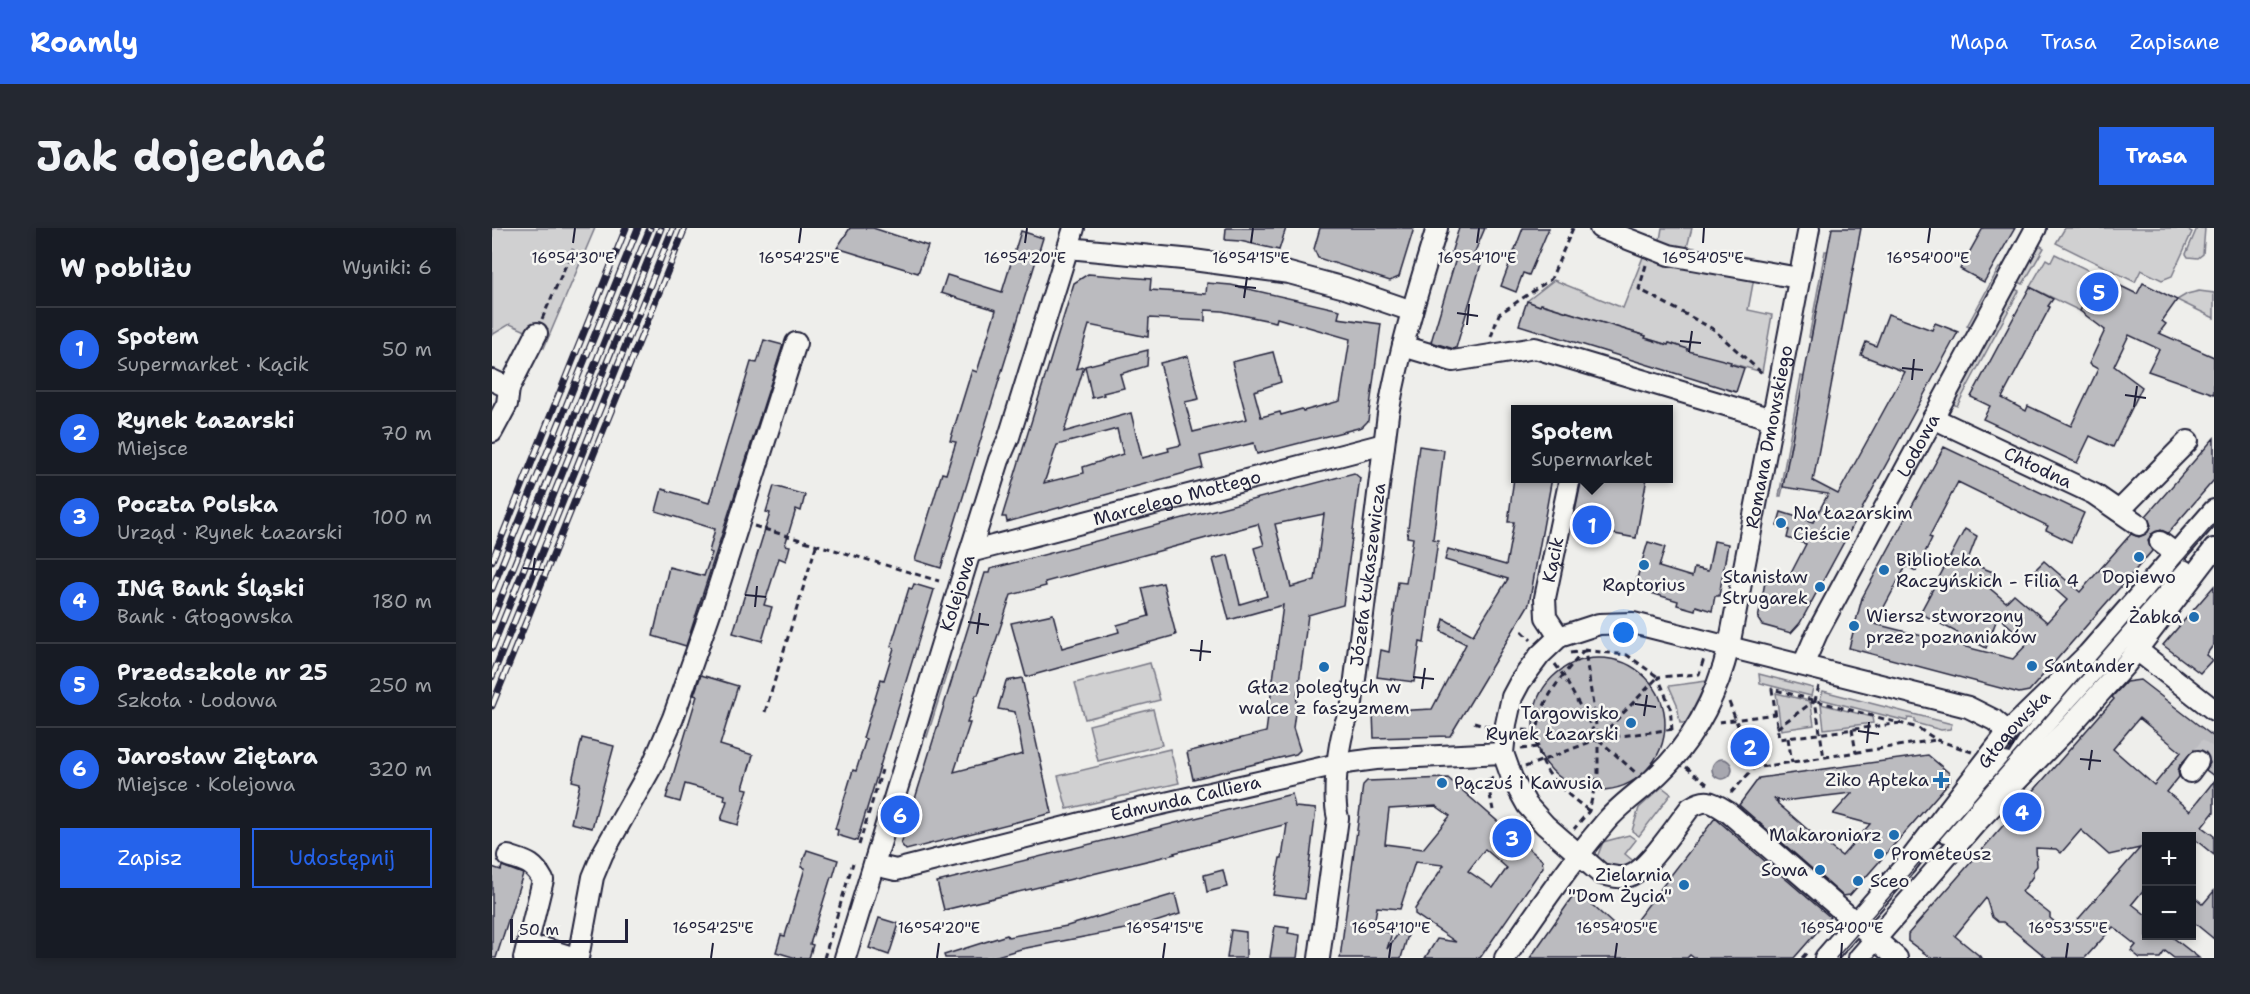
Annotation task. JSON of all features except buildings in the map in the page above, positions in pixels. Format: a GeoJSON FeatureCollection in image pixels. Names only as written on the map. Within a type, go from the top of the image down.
{"type":"FeatureCollection","features":[{"type":"Feature","properties":{"kind":"street","name":"Kolejowa"},"geometry":{"type":"LineString","coordinates":[[845,958],[970,552],[999,460],[1009,437],[1074,228]]}},
{"type":"Feature","properties":{"kind":"street","name":"Józefa Łukaszewicza"},"geometry":{"type":"LineString","coordinates":[[1319,958],[1338,818],[1334,802],[1338,764],[1344,722],[1351,711],[1384,444],[1395,374],[1437,228]]}},
{"type":"Feature","properties":{"kind":"street"},"geometry":{"type":"LineString","coordinates":[[1600,228],[1669,255],[1799,278]]}},
{"type":"Feature","properties":{"kind":"street","name":"Romana Dmowskiego"},"geometry":{"type":"LineString","coordinates":[[1505,958],[1571,848],[1597,817],[1649,784],[1675,758],[1699,726],[1711,703],[1729,646],[1809,228]]}},
{"type":"Feature","properties":{"kind":"street","name":"Lodowa"},"geometry":{"type":"LineString","coordinates":[[1803,665],[1817,633],[2036,228]]}},
{"type":"Feature","properties":{"kind":"street"},"geometry":{"type":"LineString","coordinates":[[1068,248],[1193,260],[1289,273],[1345,288],[1412,311]]}},
{"type":"Feature","properties":{"kind":"street"},"geometry":{"type":"LineString","coordinates":[[492,432],[507,404],[501,384],[537,333]]}},
{"type":"Feature","properties":{"kind":"street"},"geometry":{"type":"LineString","coordinates":[[508,856],[530,863],[543,880],[525,954],[537,954],[543,948],[577,958],[593,878],[603,853],[654,765],[673,718],[796,343]]}},
{"type":"Feature","properties":{"kind":"street"},"geometry":{"type":"LineString","coordinates":[[1403,346],[1453,361],[1535,348],[1772,419]]}},
{"type":"Feature","properties":{"kind":"street","name":"Chłodna"},"geometry":{"type":"LineString","coordinates":[[1933,418],[2094,494],[2139,525]]}},
{"type":"Feature","properties":{"kind":"street"},"geometry":{"type":"LineString","coordinates":[[2120,511],[2187,441]]}},
{"type":"Feature","properties":{"kind":"street","name":"Marcelego Mottego"},"geometry":{"type":"LineString","coordinates":[[970,552],[1384,444]]}},
{"type":"Feature","properties":{"kind":"street","name":"Kącik"},"geometry":{"type":"LineString","coordinates":[[1567,641],[1549,623],[1544,609],[1557,533],[1569,483]]}},
{"type":"Feature","properties":{"kind":"street","name":"Głogowska"},"geometry":{"type":"LineString","coordinates":[[1825,958],[1909,861],[2007,732],[2088,654],[2214,510]]}},
{"type":"Feature","properties":{"kind":"street"},"geometry":{"type":"LineString","coordinates":[[1909,861],[1932,847],[2013,754],[2030,740],[2105,659],[2205,544],[2214,540]]}},
{"type":"Feature","properties":{"kind":"street"},"geometry":{"type":"LineString","coordinates":[[2160,542],[2176,554]]}},
{"type":"Feature","properties":{"kind":"street","name":"Głogowska"},"geometry":{"type":"LineString","coordinates":[[1859,958],[1977,823],[2071,725],[2137,650],[2214,549]]}},
{"type":"Feature","properties":{"kind":"street"},"geometry":{"type":"LineString","coordinates":[[1897,958],[1727,806],[1700,801],[1690,808],[1644,867],[1630,876],[1616,878],[1601,874],[1527,805],[1510,772],[1503,753],[1514,729],[1509,709],[1520,682],[1528,668],[1552,658],[1567,641],[1599,624],[1633,623],[1968,707],[1994,720],[2007,732]]}},
{"type":"Feature","properties":{"kind":"street"},"geometry":{"type":"LineString","coordinates":[[2137,650],[2214,710]]}},
{"type":"Feature","properties":{"kind":"street"},"geometry":{"type":"LineString","coordinates":[[2072,693],[2088,654]]}},
{"type":"Feature","properties":{"kind":"street"},"geometry":{"type":"LineString","coordinates":[[1977,823],[2030,740]]}},
{"type":"Feature","properties":{"kind":"street","name":"Edmunda Calliera"},"geometry":{"type":"LineString","coordinates":[[874,866],[896,870],[1118,814],[1338,764],[1376,759],[1503,753]]}},
{"type":"Feature","properties":{"kind":"path"},"geometry":{"type":"LineString","coordinates":[[1485,356],[1499,314],[1551,279],[1573,228]]}},
{"type":"Feature","properties":{"kind":"path"},"geometry":{"type":"LineString","coordinates":[[1650,248],[1639,289],[1713,329],[1767,377]]}},
{"type":"Feature","properties":{"kind":"path"},"geometry":{"type":"LineString","coordinates":[[537,333],[546,306],[573,249]]}},
{"type":"Feature","properties":{"kind":"path"},"geometry":{"type":"LineString","coordinates":[[739,522],[939,581]]}},
{"type":"Feature","properties":{"kind":"path"},"geometry":{"type":"LineString","coordinates":[[765,712],[816,546]]}},
{"type":"Feature","properties":{"kind":"path"},"geometry":{"type":"LineString","coordinates":[[1522,631],[1552,658],[1598,739],[1649,784]]}},
{"type":"Feature","properties":{"kind":"path"},"geometry":{"type":"LineString","coordinates":[[1567,641],[1585,651],[1627,655],[1658,677],[1670,706],[1671,730]]}},
{"type":"Feature","properties":{"kind":"path"},"geometry":{"type":"LineString","coordinates":[[1567,641],[1585,651]]}},
{"type":"Feature","properties":{"kind":"path"},"geometry":{"type":"LineString","coordinates":[[1598,739],[1658,677],[1700,674],[1708,641]]}},
{"type":"Feature","properties":{"kind":"path"},"geometry":{"type":"LineString","coordinates":[[1585,651],[1563,675],[1544,704],[1536,731],[1541,762],[1560,789],[1597,817]]}},
{"type":"Feature","properties":{"kind":"path"},"geometry":{"type":"LineString","coordinates":[[1571,848],[1597,817],[1598,739],[1585,651]]}},
{"type":"Feature","properties":{"kind":"path"},"geometry":{"type":"LineString","coordinates":[[1720,679],[1754,768]]}},
{"type":"Feature","properties":{"kind":"path"},"geometry":{"type":"LineString","coordinates":[[1901,723],[1779,739],[1772,689],[1815,700],[1901,723],[1918,728],[1936,740],[1972,752]]}},
{"type":"Feature","properties":{"kind":"path"},"geometry":{"type":"LineString","coordinates":[[1818,689],[1815,700],[1824,758]]}},
{"type":"Feature","properties":{"kind":"path"},"geometry":{"type":"LineString","coordinates":[[1777,728],[1815,700]]}},
{"type":"Feature","properties":{"kind":"path"},"geometry":{"type":"LineString","coordinates":[[1493,810],[1487,780],[1541,762],[1598,739],[1775,714]]}},
{"type":"Feature","properties":{"kind":"path"},"geometry":{"type":"LineString","coordinates":[[1474,722],[1536,731]]}},
{"type":"Feature","properties":{"kind":"path"},"geometry":{"type":"LineString","coordinates":[[1514,729],[1521,749],[1538,747]]}},
{"type":"Feature","properties":{"kind":"path"},"geometry":{"type":"LineString","coordinates":[[1852,729],[1856,753]]}},
{"type":"Feature","properties":{"kind":"path"},"geometry":{"type":"LineString","coordinates":[[1788,738],[1792,763]]}},
{"type":"Feature","properties":{"kind":"path"},"geometry":{"type":"LineString","coordinates":[[1727,806],[1754,768],[1936,740]]}},
{"type":"Feature","properties":{"kind":"path"},"geometry":{"type":"LineString","coordinates":[[1675,758],[1709,786]]}},
{"type":"Feature","properties":{"kind":"path"},"geometry":{"type":"LineString","coordinates":[[859,845],[882,770]]}},
{"type":"Feature","properties":{"kind":"path"},"geometry":{"type":"LineString","coordinates":[[824,958],[853,863]]}},
{"type":"Feature","properties":{"kind":"shaded area"},"geometry":{"type":"Polygon","coordinates":[[[492,228],[595,228],[544,348],[528,332],[510,324],[492,335],[492,228]]]}},
{"type":"Feature","properties":{"kind":"shaded area"},"geometry":{"type":"Polygon","coordinates":[[[1662,228],[1692,228],[1686,251],[1659,246],[1662,228]]]}},
{"type":"Feature","properties":{"kind":"shaded area"},"geometry":{"type":"Polygon","coordinates":[[[2065,228],[2185,228],[2192,232],[2172,276],[2162,280],[2141,270],[2135,282],[2056,243],[2065,228]]]}},
{"type":"Feature","properties":{"kind":"shaded area"},"geometry":{"type":"Polygon","coordinates":[[[2197,228],[2205,228],[2203,254],[2198,258],[2188,257],[2186,254],[2197,228]]]}},
{"type":"Feature","properties":{"kind":"shaded area"},"geometry":{"type":"Polygon","coordinates":[[[2038,244],[2044,248],[2023,284],[2016,281],[2038,244]]]}},
{"type":"Feature","properties":{"kind":"shaded area"},"geometry":{"type":"Polygon","coordinates":[[[1825,251],[1828,251],[1811,338],[1809,337],[1825,251]]]}},
{"type":"Feature","properties":{"kind":"shaded area"},"geometry":{"type":"Polygon","coordinates":[[[1645,252],[1754,278],[1748,310],[1772,315],[1762,372],[1527,301],[1554,280],[1623,308],[1645,252]]]}},
{"type":"Feature","properties":{"kind":"shaded area"},"geometry":{"type":"Polygon","coordinates":[[[2055,254],[2098,275],[2080,311],[2030,287],[2046,259],[2051,262],[2055,254]]]}},
{"type":"Feature","properties":{"kind":"shaded area"},"geometry":{"type":"Polygon","coordinates":[[[1999,268],[2003,270],[1972,328],[1967,326],[1999,268]]]}},
{"type":"Feature","properties":{"kind":"shaded area"},"geometry":{"type":"Polygon","coordinates":[[[2013,288],[2019,291],[1957,406],[1951,403],[2013,288]]]}},
{"type":"Feature","properties":{"kind":"shaded area"},"geometry":{"type":"Polygon","coordinates":[[[2199,291],[2214,293],[2214,318],[2177,300],[2199,291]]]}},
{"type":"Feature","properties":{"kind":"shaded area"},"geometry":{"type":"Polygon","coordinates":[[[1801,376],[1804,377],[1783,487],[1781,496],[1779,496],[1801,376]]]}},
{"type":"Feature","properties":{"kind":"shaded area"},"geometry":{"type":"Polygon","coordinates":[[[944,663],[950,663],[927,737],[922,733],[944,663]]]}},
{"type":"Feature","properties":{"kind":"shaded area"},"geometry":{"type":"Polygon","coordinates":[[[1150,663],[1160,700],[1085,719],[1075,683],[1150,663]]]}},
{"type":"Feature","properties":{"kind":"shaded area"},"geometry":{"type":"Polygon","coordinates":[[[1759,674],[1813,688],[1811,696],[1760,683],[1759,674]]]}},
{"type":"Feature","properties":{"kind":"shaded area"},"geometry":{"type":"Polygon","coordinates":[[[1707,681],[1686,723],[1680,723],[1677,704],[1669,686],[1707,681]]]}},
{"type":"Feature","properties":{"kind":"shaded area"},"geometry":{"type":"Polygon","coordinates":[[[1823,691],[1952,724],[1950,729],[1941,730],[1915,723],[1915,719],[1908,718],[1907,721],[1820,699],[1823,691]]]}},
{"type":"Feature","properties":{"kind":"shaded area"},"geometry":{"type":"Polygon","coordinates":[[[1776,693],[1809,701],[1814,725],[1781,730],[1776,693]]]}},
{"type":"Feature","properties":{"kind":"shaded area"},"geometry":{"type":"Polygon","coordinates":[[[1821,704],[1872,717],[1873,723],[1824,729],[1821,704]]]}},
{"type":"Feature","properties":{"kind":"shaded area"},"geometry":{"type":"Polygon","coordinates":[[[1153,709],[1162,745],[1098,761],[1089,725],[1153,709]]]}},
{"type":"Feature","properties":{"kind":"shaded area"},"geometry":{"type":"Polygon","coordinates":[[[1170,749],[1179,783],[1067,809],[1058,776],[1170,749]]]}},
{"type":"Feature","properties":{"kind":"shaded area"},"geometry":{"type":"Polygon","coordinates":[[[1722,759],[1729,762],[1732,769],[1729,776],[1722,779],[1715,776],[1712,769],[1715,762],[1722,759]]]}},
{"type":"Feature","properties":{"kind":"shaded area"},"geometry":{"type":"Polygon","coordinates":[[[1662,787],[1671,794],[1639,836],[1632,831],[1639,808],[1662,787]]]}},
{"type":"Feature","properties":{"kind":"shaded area"},"geometry":{"type":"Polygon","coordinates":[[[1629,835],[1636,840],[1625,854],[1637,864],[1616,871],[1596,860],[1603,842],[1629,835]]]}},
{"type":"Feature","properties":{"kind":"tunnel"},"geometry":{"type":"LineString","coordinates":[[2198,761],[2214,741]]}},
{"type":"Feature","properties":{"kind":"tram line"},"geometry":{"type":"LineString","coordinates":[[1836,958],[2214,524]]}},
{"type":"Feature","properties":{"kind":"railway"},"geometry":{"type":"LineString","coordinates":[[492,561],[626,228]]}},
{"type":"Feature","properties":{"kind":"railway"},"geometry":{"type":"LineString","coordinates":[[492,589],[638,228]]}},
{"type":"Feature","properties":{"kind":"railway"},"geometry":{"type":"LineString","coordinates":[[492,620],[650,228]]}},
{"type":"Feature","properties":{"kind":"railway"},"geometry":{"type":"LineString","coordinates":[[492,648],[661,228]]}},
{"type":"Feature","properties":{"kind":"railway"},"geometry":{"type":"LineString","coordinates":[[492,677],[673,228]]}},
{"type":"Feature","properties":{"kind":"railway"},"geometry":{"type":"LineString","coordinates":[[492,706],[685,228]]}},
{"type":"Feature","properties":{"kind":"place","name":"Przedszkole nr 25"},"geometry":{"type":"Point","coordinates":[2099,292]}},
{"type":"Feature","properties":{"kind":"place","name":"Na Łazarskim Cieście"},"geometry":{"type":"Point","coordinates":[1781,523]}},
{"type":"Feature","properties":{"kind":"place","name":"Społem"},"geometry":{"type":"Point","coordinates":[1592,525]}},
{"type":"Feature","properties":{"kind":"place","name":"Dopiewo"},"geometry":{"type":"Point","coordinates":[2139,557]}},
{"type":"Feature","properties":{"kind":"place","name":"Raptorius"},"geometry":{"type":"Point","coordinates":[1644,565]}},
{"type":"Feature","properties":{"kind":"place","name":"Biblioteka Raczyńskich - Filia 4"},"geometry":{"type":"Point","coordinates":[1884,570]}},
{"type":"Feature","properties":{"kind":"place","name":"Stanisław Strugarek"},"geometry":{"type":"Point","coordinates":[1820,587]}},
{"type":"Feature","properties":{"kind":"place","name":"Żabka"},"geometry":{"type":"Point","coordinates":[2194,617]}},
{"type":"Feature","properties":{"kind":"place","name":"Wiersz stworzony przez poznaniaków"},"geometry":{"type":"Point","coordinates":[1854,626]}},
{"type":"Feature","properties":{"kind":"place","name":"Santander"},"geometry":{"type":"Point","coordinates":[2032,666]}},
{"type":"Feature","properties":{"kind":"place","name":"Głaz poległych w walce z faszyzmem"},"geometry":{"type":"Point","coordinates":[1324,667]}},
{"type":"Feature","properties":{"kind":"place","name":"Targowisko Rynek Łazarski"},"geometry":{"type":"Point","coordinates":[1631,723]}},
{"type":"Feature","properties":{"kind":"place","name":"Rynek Łazarski"},"geometry":{"type":"Point","coordinates":[1750,747]}},
{"type":"Feature","properties":{"kind":"place","name":"Ziko Apteka"},"geometry":{"type":"Point","coordinates":[1941,780]}},
{"type":"Feature","properties":{"kind":"place","name":"Pączuś i Kawusia"},"geometry":{"type":"Point","coordinates":[1442,783]}},
{"type":"Feature","properties":{"kind":"place","name":"ING Bank Śląski"},"geometry":{"type":"Point","coordinates":[2022,812]}},
{"type":"Feature","properties":{"kind":"place","name":"Jarosław Ziętara"},"geometry":{"type":"Point","coordinates":[900,815]}},
{"type":"Feature","properties":{"kind":"place","name":"Makaroniarz"},"geometry":{"type":"Point","coordinates":[1894,835]}},
{"type":"Feature","properties":{"kind":"place","name":"Poczta Polska"},"geometry":{"type":"Point","coordinates":[1512,838]}},
{"type":"Feature","properties":{"kind":"place","name":"Prometeusz"},"geometry":{"type":"Point","coordinates":[1879,854]}},
{"type":"Feature","properties":{"kind":"place","name":"Sowa"},"geometry":{"type":"Point","coordinates":[1820,870]}},
{"type":"Feature","properties":{"kind":"place","name":"Sceo"},"geometry":{"type":"Point","coordinates":[1858,881]}},
{"type":"Feature","properties":{"kind":"place","name":"Zielarnia \"Dom Życia\""},"geometry":{"type":"Point","coordinates":[1684,885]}}]}
